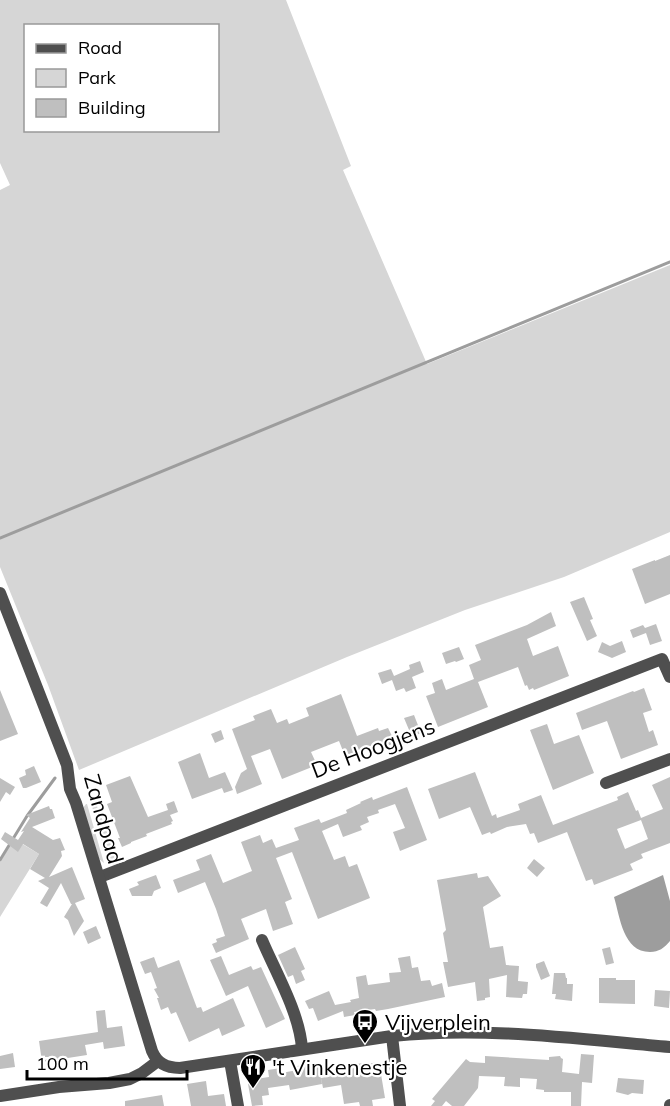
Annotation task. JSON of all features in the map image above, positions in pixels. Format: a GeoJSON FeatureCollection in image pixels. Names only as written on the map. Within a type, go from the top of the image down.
{"type":"FeatureCollection","features":[{"type":"Feature","properties":{"kind":"street","name":"Zandpad"},"geometry":{"type":"LineString","coordinates":[[0,593],[67,765],[70,789],[100,878],[152,1051],[158,1061]]}},
{"type":"Feature","properties":{"kind":"street","name":"De Hoogjens"},"geometry":{"type":"LineString","coordinates":[[100,878],[666,657],[670,677]]}},
{"type":"Feature","properties":{"kind":"street"},"geometry":{"type":"LineString","coordinates":[[606,783],[670,759]]}},
{"type":"Feature","properties":{"kind":"street"},"geometry":{"type":"LineString","coordinates":[[262,940],[298,1021],[302,1049]]}},
{"type":"Feature","properties":{"kind":"street"},"geometry":{"type":"LineString","coordinates":[[0,1096],[130,1079],[158,1061],[162,1065],[173,1068],[392,1035],[460,1032],[533,1034],[670,1047]]}},
{"type":"Feature","properties":{"kind":"street"},"geometry":{"type":"LineString","coordinates":[[392,1035],[400,1106]]}},
{"type":"Feature","properties":{"kind":"street"},"geometry":{"type":"LineString","coordinates":[[230,1060],[238,1106]]}},
{"type":"Feature","properties":{"kind":"green space"},"geometry":{"type":"Polygon","coordinates":[[[0,0],[286,0],[351,166],[343,170],[427,364],[670,265],[670,532],[564,577],[465,610],[347,657],[79,770],[48,685],[0,567],[0,190],[10,185],[0,163],[0,0]]]}},
{"type":"Feature","properties":{"kind":"green space"},"geometry":{"type":"Polygon","coordinates":[[[95,801],[118,864],[112,865],[108,862],[91,803],[95,801]]]}},
{"type":"Feature","properties":{"kind":"green space"},"geometry":{"type":"Polygon","coordinates":[[[86,804],[104,863],[99,859],[83,808],[86,804]]]}},
{"type":"Feature","properties":{"kind":"green space"},"geometry":{"type":"Polygon","coordinates":[[[14,839],[39,854],[0,917],[0,862],[14,839]]]}},
{"type":"Feature","properties":{"kind":"shaded area"},"geometry":{"type":"Polygon","coordinates":[[[663,875],[670,901],[670,941],[656,951],[641,950],[628,940],[614,897],[663,875]]]}},
{"type":"Feature","properties":{"kind":"building"},"geometry":{"type":"Polygon","coordinates":[[[670,555],[670,594],[645,604],[632,569],[670,555]]]}},
{"type":"Feature","properties":{"kind":"building"},"geometry":{"type":"Polygon","coordinates":[[[584,597],[597,636],[587,641],[570,602],[584,597]]]}},
{"type":"Feature","properties":{"kind":"building"},"geometry":{"type":"Polygon","coordinates":[[[551,612],[556,626],[527,639],[533,656],[558,646],[569,676],[529,690],[527,685],[525,686],[518,667],[478,682],[488,707],[438,727],[426,696],[435,693],[432,683],[442,679],[446,690],[474,679],[469,665],[481,660],[475,645],[527,625],[551,612]]]}},
{"type":"Feature","properties":{"kind":"building"},"geometry":{"type":"Polygon","coordinates":[[[656,624],[662,641],[650,645],[646,633],[633,638],[630,630],[643,625],[645,628],[656,624]]]}},
{"type":"Feature","properties":{"kind":"building"},"geometry":{"type":"Polygon","coordinates":[[[622,641],[626,652],[612,658],[598,652],[602,642],[610,646],[622,641]]]}},
{"type":"Feature","properties":{"kind":"building"},"geometry":{"type":"Polygon","coordinates":[[[459,647],[464,659],[446,664],[442,653],[459,647]]]}},
{"type":"Feature","properties":{"kind":"building"},"geometry":{"type":"Polygon","coordinates":[[[420,661],[424,672],[412,677],[416,688],[406,692],[404,688],[396,691],[392,680],[382,684],[378,673],[391,669],[394,676],[410,669],[409,665],[420,661]]]}},
{"type":"Feature","properties":{"kind":"building"},"geometry":{"type":"Polygon","coordinates":[[[644,688],[652,710],[643,713],[649,732],[653,730],[658,745],[621,759],[607,721],[582,730],[576,713],[644,688]]]}},
{"type":"Feature","properties":{"kind":"building"},"geometry":{"type":"Polygon","coordinates":[[[0,690],[18,734],[0,741],[0,690]]]}},
{"type":"Feature","properties":{"kind":"building"},"geometry":{"type":"Polygon","coordinates":[[[341,694],[357,736],[378,728],[379,731],[388,728],[392,736],[390,737],[392,744],[380,749],[378,743],[345,756],[339,741],[311,752],[317,765],[282,779],[270,749],[251,756],[262,784],[237,794],[235,787],[241,773],[247,769],[232,729],[255,720],[253,716],[271,709],[277,723],[287,719],[289,724],[309,716],[306,708],[341,694]]]}},
{"type":"Feature","properties":{"kind":"building"},"geometry":{"type":"Polygon","coordinates":[[[414,715],[421,733],[412,737],[404,718],[414,715]]]}},
{"type":"Feature","properties":{"kind":"building"},"geometry":{"type":"Polygon","coordinates":[[[547,724],[554,744],[579,735],[594,773],[553,790],[530,730],[547,724]]]}},
{"type":"Feature","properties":{"kind":"building"},"geometry":{"type":"Polygon","coordinates":[[[221,730],[224,739],[215,743],[211,734],[221,730]]]}},
{"type":"Feature","properties":{"kind":"building"},"geometry":{"type":"Polygon","coordinates":[[[200,753],[209,778],[225,772],[233,790],[224,793],[222,788],[192,799],[178,762],[200,753]]]}},
{"type":"Feature","properties":{"kind":"building"},"geometry":{"type":"Polygon","coordinates":[[[34,766],[41,782],[23,788],[19,778],[26,775],[25,770],[34,766]]]}},
{"type":"Feature","properties":{"kind":"building"},"geometry":{"type":"Polygon","coordinates":[[[475,772],[492,816],[496,814],[497,818],[520,810],[518,804],[541,795],[553,825],[618,800],[617,797],[628,792],[641,818],[663,809],[652,785],[670,777],[670,843],[641,854],[643,858],[630,864],[633,870],[594,885],[592,879],[586,881],[567,832],[538,843],[534,833],[530,834],[526,824],[482,835],[470,807],[439,819],[428,789],[475,772]],[[641,820],[617,829],[625,849],[648,839],[641,820]]]}},
{"type":"Feature","properties":{"kind":"building"},"geometry":{"type":"Polygon","coordinates":[[[130,776],[148,817],[168,810],[166,804],[174,801],[178,812],[170,815],[172,824],[122,847],[107,804],[112,802],[106,785],[130,776]]]}},
{"type":"Feature","properties":{"kind":"building"},"geometry":{"type":"Polygon","coordinates":[[[0,778],[15,787],[10,795],[6,792],[0,802],[0,778]]]}},
{"type":"Feature","properties":{"kind":"building"},"geometry":{"type":"Polygon","coordinates":[[[407,787],[427,840],[400,851],[393,832],[405,828],[395,804],[367,817],[369,822],[360,826],[362,830],[343,837],[338,824],[322,831],[334,860],[345,856],[349,867],[357,864],[370,898],[318,919],[292,852],[276,858],[292,899],[285,902],[293,924],[273,931],[266,909],[241,919],[249,939],[216,953],[212,944],[217,942],[216,939],[225,936],[205,882],[178,893],[173,880],[200,870],[196,860],[211,854],[223,883],[252,871],[241,842],[260,835],[263,843],[272,839],[276,848],[299,840],[294,828],[319,819],[321,823],[347,813],[346,810],[360,802],[372,797],[373,800],[407,787]]]}},
{"type":"Feature","properties":{"kind":"building"},"geometry":{"type":"Polygon","coordinates":[[[49,806],[55,818],[32,827],[53,840],[60,838],[65,850],[61,851],[62,856],[49,877],[72,867],[85,899],[75,903],[84,921],[74,936],[68,920],[64,917],[72,904],[61,883],[47,907],[40,903],[49,888],[38,881],[45,878],[30,869],[39,854],[23,844],[18,852],[1,839],[5,832],[18,840],[30,818],[26,815],[49,806]]]}},
{"type":"Feature","properties":{"kind":"building"},"geometry":{"type":"Polygon","coordinates":[[[534,859],[545,868],[537,877],[527,868],[534,859]]]}},
{"type":"Feature","properties":{"kind":"building"},"geometry":{"type":"Polygon","coordinates":[[[477,873],[478,878],[488,876],[501,896],[483,907],[490,948],[503,946],[506,965],[519,966],[518,981],[528,982],[527,994],[523,994],[522,998],[506,997],[507,975],[489,979],[490,997],[485,1000],[477,1001],[475,982],[448,987],[443,962],[448,962],[443,933],[446,930],[437,880],[477,873]]]}},
{"type":"Feature","properties":{"kind":"building"},"geometry":{"type":"Polygon","coordinates":[[[156,875],[161,888],[154,891],[152,896],[132,896],[129,889],[139,885],[137,882],[156,875]]]}},
{"type":"Feature","properties":{"kind":"building"},"geometry":{"type":"Polygon","coordinates":[[[96,926],[101,938],[88,944],[83,932],[96,926]]]}},
{"type":"Feature","properties":{"kind":"building"},"geometry":{"type":"Polygon","coordinates":[[[295,947],[305,969],[301,971],[305,980],[296,984],[293,975],[288,977],[278,955],[295,947]]]}},
{"type":"Feature","properties":{"kind":"building"},"geometry":{"type":"Polygon","coordinates":[[[610,947],[614,963],[606,965],[602,949],[610,947]]]}},
{"type":"Feature","properties":{"kind":"building"},"geometry":{"type":"Polygon","coordinates":[[[221,956],[229,975],[251,966],[253,970],[261,967],[285,1019],[266,1028],[248,986],[226,996],[210,960],[221,956]]]}},
{"type":"Feature","properties":{"kind":"building"},"geometry":{"type":"Polygon","coordinates":[[[410,956],[412,968],[418,967],[421,981],[430,980],[432,986],[442,983],[445,997],[376,1011],[375,1009],[354,1012],[355,1015],[344,1017],[343,1011],[318,1021],[313,1008],[309,1009],[305,1001],[329,991],[335,1005],[351,1002],[350,1000],[359,998],[356,977],[366,975],[368,985],[390,982],[389,973],[401,972],[398,958],[410,956]]]}},
{"type":"Feature","properties":{"kind":"building"},"geometry":{"type":"Polygon","coordinates":[[[154,957],[158,968],[179,960],[197,1008],[201,1007],[203,1012],[233,998],[245,1026],[222,1036],[219,1028],[189,1042],[176,1012],[171,1014],[168,1007],[161,1010],[151,972],[145,974],[140,962],[154,957]]]}},
{"type":"Feature","properties":{"kind":"building"},"geometry":{"type":"Polygon","coordinates":[[[544,961],[550,976],[541,980],[536,964],[544,961]]]}},
{"type":"Feature","properties":{"kind":"building"},"geometry":{"type":"Polygon","coordinates":[[[554,973],[565,973],[567,984],[573,984],[572,1001],[555,999],[556,994],[552,994],[554,973]]]}},
{"type":"Feature","properties":{"kind":"building"},"geometry":{"type":"Polygon","coordinates":[[[599,978],[635,980],[635,1004],[599,1003],[599,978]]]}},
{"type":"Feature","properties":{"kind":"building"},"geometry":{"type":"Polygon","coordinates":[[[655,990],[670,991],[669,1008],[654,1006],[655,990]]]}},
{"type":"Feature","properties":{"kind":"building"},"geometry":{"type":"Polygon","coordinates":[[[105,1010],[107,1028],[122,1026],[125,1046],[104,1049],[103,1042],[85,1045],[87,1055],[42,1062],[39,1041],[98,1032],[96,1011],[105,1010]]]}},
{"type":"Feature","properties":{"kind":"building"},"geometry":{"type":"Polygon","coordinates":[[[13,1053],[15,1067],[0,1069],[0,1056],[13,1053]]]}},
{"type":"Feature","properties":{"kind":"building"},"geometry":{"type":"Polygon","coordinates":[[[581,1054],[594,1055],[592,1083],[582,1082],[581,1106],[571,1106],[571,1092],[544,1092],[544,1090],[536,1089],[537,1079],[520,1078],[520,1087],[504,1086],[505,1077],[479,1076],[478,1088],[464,1106],[452,1106],[446,1101],[442,1106],[431,1106],[435,1101],[432,1099],[466,1059],[470,1062],[485,1063],[485,1056],[549,1060],[549,1057],[560,1056],[563,1059],[562,1072],[579,1074],[581,1054]]]}},
{"type":"Feature","properties":{"kind":"building"},"geometry":{"type":"Polygon","coordinates":[[[379,1062],[385,1098],[372,1100],[373,1106],[360,1106],[359,1102],[344,1104],[341,1085],[323,1088],[321,1078],[339,1075],[338,1071],[355,1068],[355,1064],[379,1062]]]}},
{"type":"Feature","properties":{"kind":"building"},"geometry":{"type":"Polygon","coordinates":[[[318,1063],[322,1084],[290,1090],[289,1085],[268,1088],[269,1095],[262,1096],[263,1105],[252,1106],[248,1084],[251,1083],[250,1080],[269,1077],[268,1070],[281,1068],[281,1073],[298,1070],[297,1066],[318,1063]]]}},
{"type":"Feature","properties":{"kind":"building"},"geometry":{"type":"Polygon","coordinates":[[[618,1078],[644,1080],[643,1094],[628,1095],[616,1092],[618,1078]]]}},
{"type":"Feature","properties":{"kind":"building"},"geometry":{"type":"Polygon","coordinates":[[[206,1081],[208,1096],[224,1094],[226,1106],[191,1106],[187,1084],[206,1081]]]}},
{"type":"Feature","properties":{"kind":"building"},"geometry":{"type":"Polygon","coordinates":[[[162,1095],[164,1106],[125,1106],[125,1101],[162,1095]]]}},
{"type":"Feature","properties":{"kind":"waterway"},"geometry":{"type":"LineString","coordinates":[[0,538],[670,262]]}},
{"type":"Feature","properties":{"kind":"waterway"},"geometry":{"type":"LineString","coordinates":[[0,860],[27,816],[55,778]]}},
{"type":"Feature","properties":{"kind":"place","name":"Vijverplein"},"geometry":{"type":"Point","coordinates":[365,1045]}},
{"type":"Feature","properties":{"kind":"place","name":"'t Vinkenestje"},"geometry":{"type":"Point","coordinates":[253,1090]}}]}
